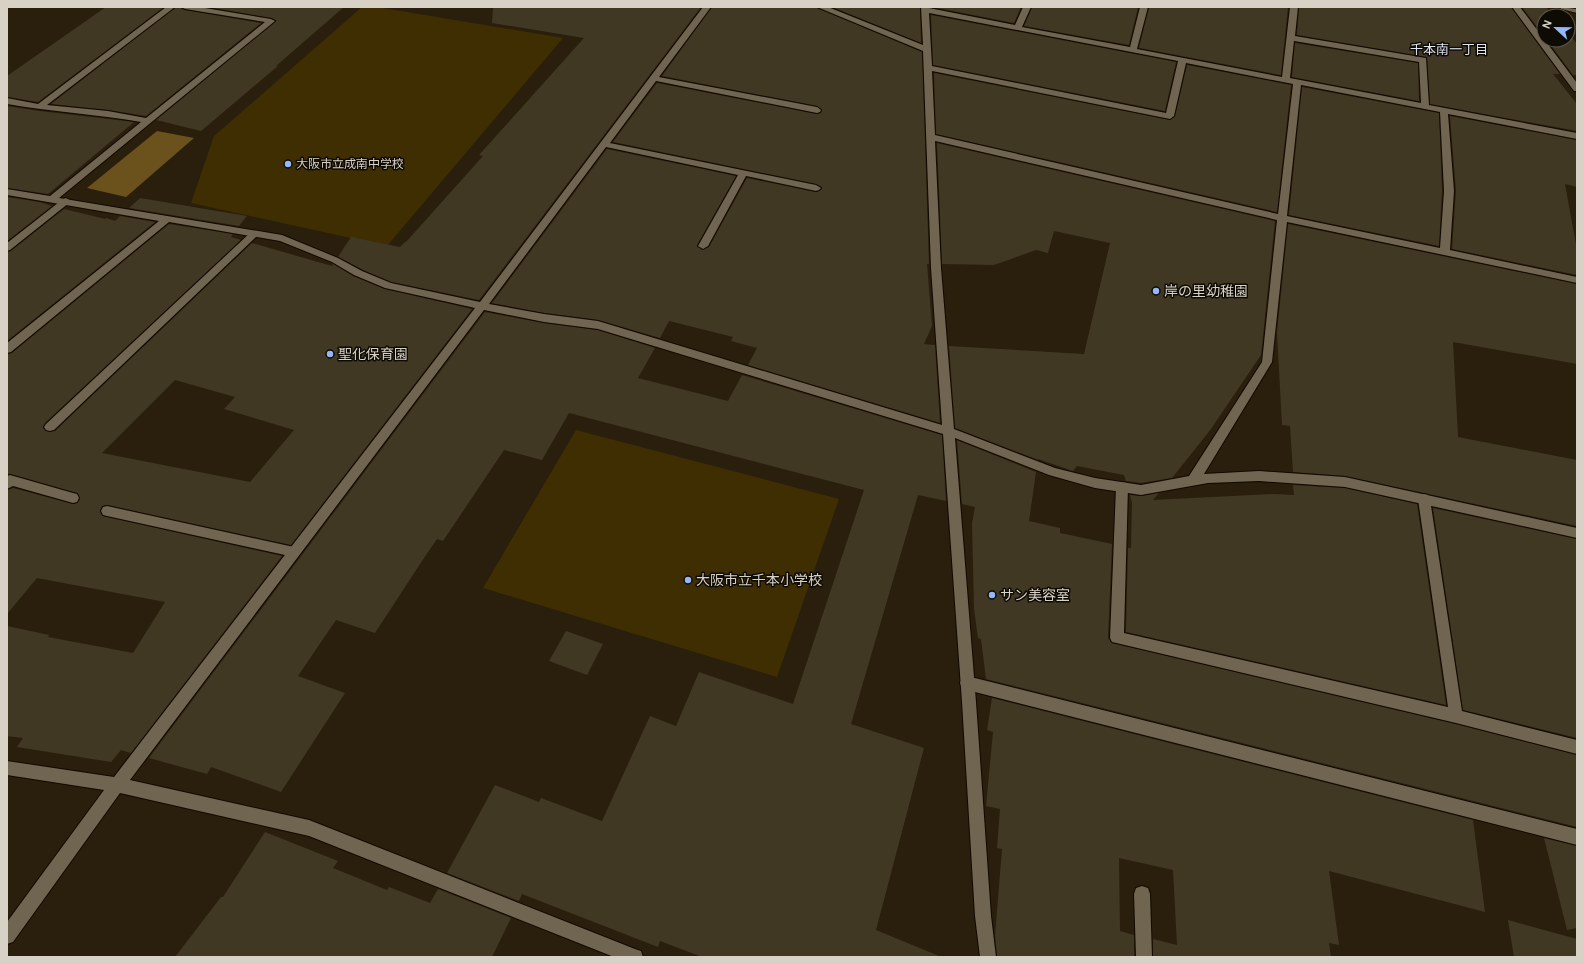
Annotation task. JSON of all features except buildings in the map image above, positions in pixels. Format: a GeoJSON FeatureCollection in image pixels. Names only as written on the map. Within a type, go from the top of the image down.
{"type":"FeatureCollection","features":[{"type":"Feature","properties":{"kind":"street"},"geometry":{"type":"LineString","coordinates":[[39,107],[171,7]]}},
{"type":"Feature","properties":{"kind":"street"},"geometry":{"type":"LineString","coordinates":[[52,199],[271,21],[185,7]]}},
{"type":"Feature","properties":{"kind":"street"},"geometry":{"type":"LineString","coordinates":[[7,936],[117,785],[482,306],[707,7]]}},
{"type":"Feature","properties":{"kind":"street"},"geometry":{"type":"LineString","coordinates":[[821,7],[926,48]]}},
{"type":"Feature","properties":{"kind":"street"},"geometry":{"type":"LineString","coordinates":[[1018,28],[1026,7]]}},
{"type":"Feature","properties":{"kind":"street"},"geometry":{"type":"LineString","coordinates":[[1132,50],[1144,7]]}},
{"type":"Feature","properties":{"kind":"street"},"geometry":{"type":"LineString","coordinates":[[1286,79],[1294,7]]}},
{"type":"Feature","properties":{"kind":"street"},"geometry":{"type":"LineString","coordinates":[[1516,7],[1577,89]]}},
{"type":"Feature","properties":{"kind":"street"},"geometry":{"type":"LineString","coordinates":[[988,957],[983,916],[936,268],[925,9],[1577,136]]}},
{"type":"Feature","properties":{"kind":"street"},"geometry":{"type":"LineString","coordinates":[[1290,38],[1423,60],[1425,107]]}},
{"type":"Feature","properties":{"kind":"street"},"geometry":{"type":"LineString","coordinates":[[928,68],[1170,116],[1184,60]]}},
{"type":"Feature","properties":{"kind":"street"},"geometry":{"type":"LineString","coordinates":[[654,78],[817,110]]}},
{"type":"Feature","properties":{"kind":"street"},"geometry":{"type":"LineString","coordinates":[[1193,481],[1267,362],[1297,82]]}},
{"type":"Feature","properties":{"kind":"street"},"geometry":{"type":"LineString","coordinates":[[7,101],[39,107],[108,114],[147,121]]}},
{"type":"Feature","properties":{"kind":"street"},"geometry":{"type":"LineString","coordinates":[[1444,110],[1449,191],[1445,252]]}},
{"type":"Feature","properties":{"kind":"street"},"geometry":{"type":"LineString","coordinates":[[930,137],[1283,218],[1577,280]]}},
{"type":"Feature","properties":{"kind":"street"},"geometry":{"type":"LineString","coordinates":[[604,144],[816,188]]}},
{"type":"Feature","properties":{"kind":"street"},"geometry":{"type":"LineString","coordinates":[[703,246],[743,173]]}},
{"type":"Feature","properties":{"kind":"street"},"geometry":{"type":"LineString","coordinates":[[7,192],[282,238],[335,260],[358,273],[389,286],[482,306],[570,322],[598,325],[948,432],[1053,472],[1094,483],[1141,490],[1208,478],[1259,476],[1345,482],[1577,533]]}},
{"type":"Feature","properties":{"kind":"street"},"geometry":{"type":"LineString","coordinates":[[7,248],[66,201]]}},
{"type":"Feature","properties":{"kind":"street"},"geometry":{"type":"LineString","coordinates":[[7,349],[167,219]]}},
{"type":"Feature","properties":{"kind":"street"},"geometry":{"type":"LineString","coordinates":[[50,427],[254,234]]}},
{"type":"Feature","properties":{"kind":"street"},"geometry":{"type":"LineString","coordinates":[[7,484],[10,480],[73,498]]}},
{"type":"Feature","properties":{"kind":"street"},"geometry":{"type":"LineString","coordinates":[[1122,487],[1117,638],[1456,716],[1577,747]]}},
{"type":"Feature","properties":{"kind":"street"},"geometry":{"type":"LineString","coordinates":[[1424,499],[1456,716]]}},
{"type":"Feature","properties":{"kind":"street"},"geometry":{"type":"LineString","coordinates":[[107,511],[294,552]]}},
{"type":"Feature","properties":{"kind":"street"},"geometry":{"type":"LineString","coordinates":[[967,683],[1577,837]]}},
{"type":"Feature","properties":{"kind":"street"},"geometry":{"type":"LineString","coordinates":[[7,768],[117,785],[309,828],[635,957]]}},
{"type":"Feature","properties":{"kind":"street"},"geometry":{"type":"LineString","coordinates":[[1142,894],[1144,957]]}},
{"type":"Feature","properties":{"kind":"shaded area","name":"大阪市立成南中学校"},"geometry":{"type":"Polygon","coordinates":[[[362,7],[377,7],[563,38],[387,246],[191,203],[214,136],[362,7]]]}},
{"type":"Feature","properties":{"kind":"shaded area"},"geometry":{"type":"Polygon","coordinates":[[[157,131],[194,138],[126,197],[87,188],[157,131]]]}},
{"type":"Feature","properties":{"kind":"shaded area"},"geometry":{"type":"Polygon","coordinates":[[[576,430],[839,499],[777,677],[483,588],[576,430]]]}},
{"type":"Feature","properties":{"kind":"place","name":"大阪市立成南中学校"},"geometry":{"type":"Point","coordinates":[288,164]}},
{"type":"Feature","properties":{"kind":"place","name":"岸の里幼稚園"},"geometry":{"type":"Point","coordinates":[1156,291]}},
{"type":"Feature","properties":{"kind":"place","name":"聖化保育園"},"geometry":{"type":"Point","coordinates":[330,354]}},
{"type":"Feature","properties":{"kind":"place","name":"大阪市立千本小学校"},"geometry":{"type":"Point","coordinates":[688,580]}},
{"type":"Feature","properties":{"kind":"place","name":"サン美容室"},"geometry":{"type":"Point","coordinates":[992,595]}},
{"type":"Feature","properties":{"kind":"district","name":"千本南一丁目"},"geometry":{"type":"Point","coordinates":[1449,49]}}]}
